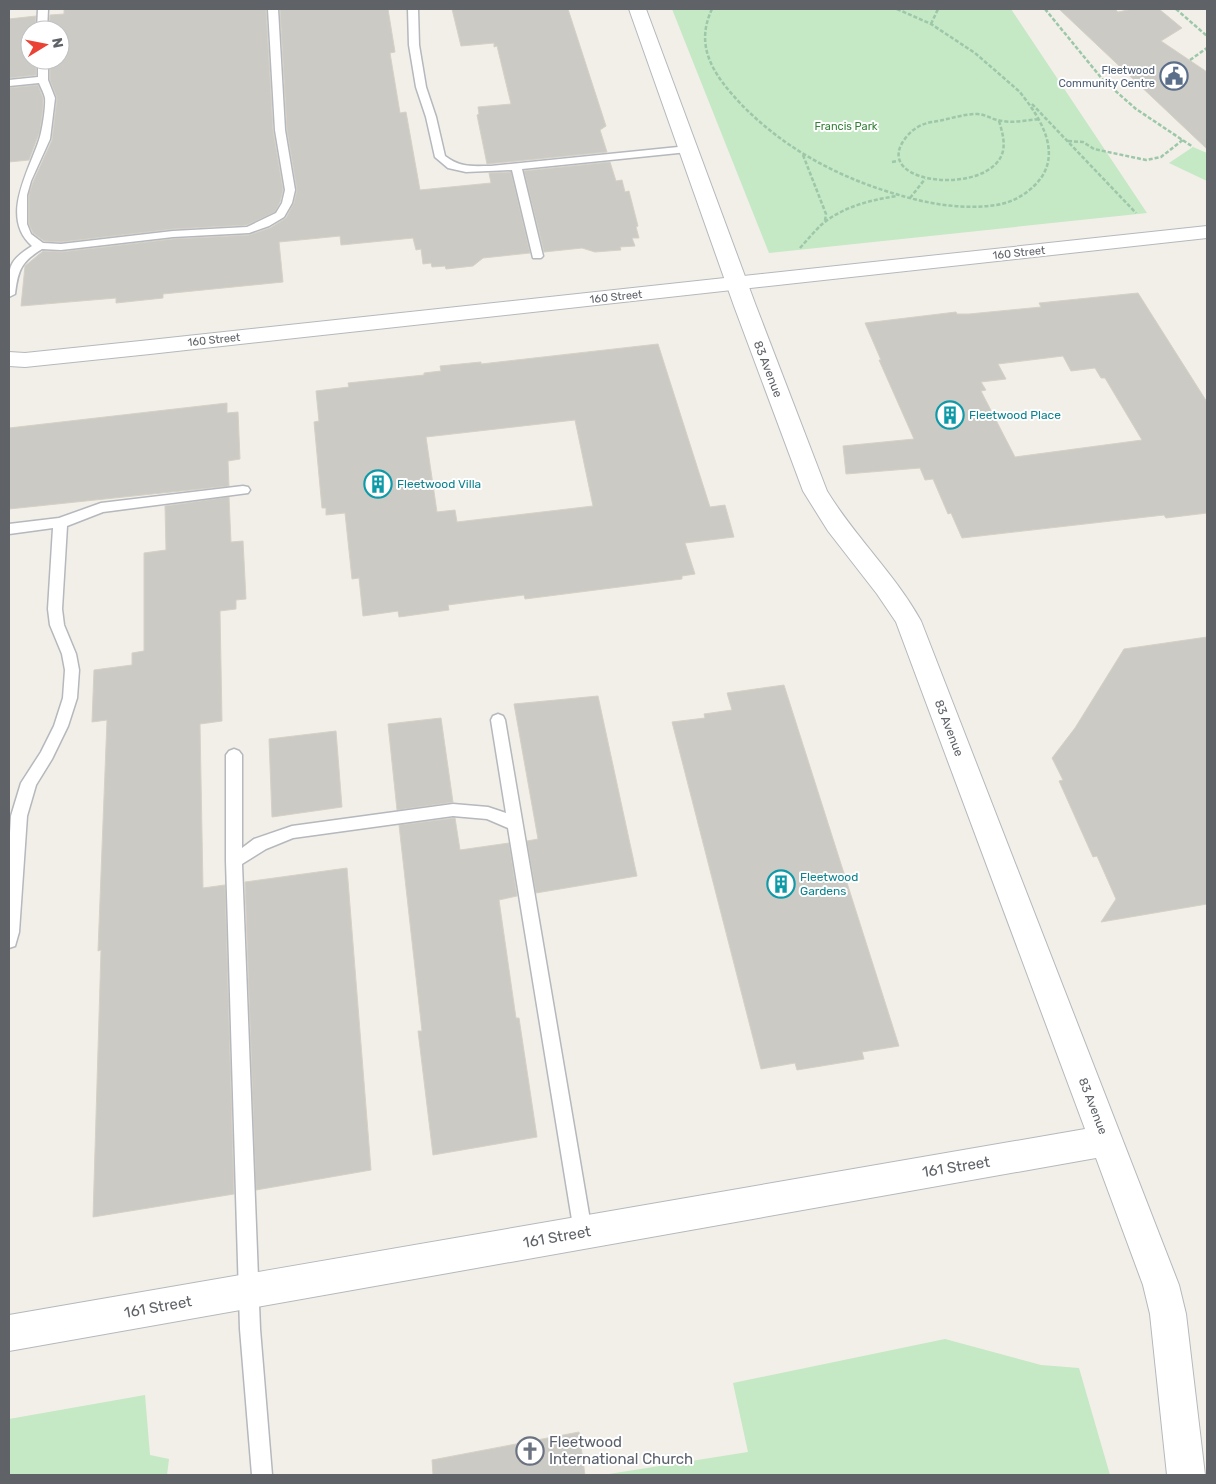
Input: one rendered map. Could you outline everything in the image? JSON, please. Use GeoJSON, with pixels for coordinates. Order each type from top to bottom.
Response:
{"type":"FeatureCollection","features":[{"type":"Feature","properties":{"kind":"street","name":"83 Avenue"},"geometry":{"type":"LineString","coordinates":[[637,9],[815,491],[824,508],[890,591],[908,621],[1161,1285],[1168,1314],[1186,1475]]}},
{"type":"Feature","properties":{"kind":"street","name":"160 Street"},"geometry":{"type":"LineString","coordinates":[[14,361],[1207,232]]}},
{"type":"Feature","properties":{"kind":"street","name":"161 Street"},"geometry":{"type":"LineString","coordinates":[[9,1333],[1106,1141]]}},
{"type":"Feature","properties":{"kind":"lane"},"geometry":{"type":"LineString","coordinates":[[43,70],[43,80],[50,98],[45,139],[26,181],[20,210],[21,224],[26,236],[40,246],[61,247],[173,234],[240,231],[258,228],[280,215],[287,203],[290,190],[280,120],[273,9]]}},
{"type":"Feature","properties":{"kind":"lane"},"geometry":{"type":"LineString","coordinates":[[412,9],[414,45],[421,87],[431,117],[440,157],[452,166],[466,169],[516,166],[688,149]]}},
{"type":"Feature","properties":{"kind":"lane"},"geometry":{"type":"LineString","coordinates":[[9,83],[43,80]]}},
{"type":"Feature","properties":{"kind":"lane"},"geometry":{"type":"LineString","coordinates":[[516,166],[538,256]]}},
{"type":"Feature","properties":{"kind":"lane"},"geometry":{"type":"LineString","coordinates":[[9,294],[12,271],[22,257],[40,246]]}},
{"type":"Feature","properties":{"kind":"lane"},"geometry":{"type":"LineString","coordinates":[[9,529],[60,524],[101,508],[243,490]]}},
{"type":"Feature","properties":{"kind":"lane"},"geometry":{"type":"LineString","coordinates":[[9,941],[19,816],[29,783],[54,740],[70,698],[72,670],[69,654],[57,626],[55,609],[60,524]]}},
{"type":"Feature","properties":{"kind":"lane"},"geometry":{"type":"LineString","coordinates":[[498,720],[583,1232]]}},
{"type":"Feature","properties":{"kind":"lane"},"geometry":{"type":"LineString","coordinates":[[234,755],[234,861],[250,1329],[262,1475]]}},
{"type":"Feature","properties":{"kind":"lane"},"geometry":{"type":"LineString","coordinates":[[234,861],[260,844],[292,832],[453,810],[488,814],[515,824]]}},
{"type":"Feature","properties":{"kind":"path"},"geometry":{"type":"LineString","coordinates":[[712,9],[705,22],[704,42],[725,87],[746,110],[802,154],[855,179],[898,195],[954,205],[989,206],[1008,202],[1026,193],[1044,176],[1049,161],[1049,147],[1040,118],[1019,91]]}},
{"type":"Feature","properties":{"kind":"path"},"geometry":{"type":"LineString","coordinates":[[897,9],[930,24],[975,52],[1019,91],[1141,218]]}},
{"type":"Feature","properties":{"kind":"path"},"geometry":{"type":"LineString","coordinates":[[930,24],[938,9]]}},
{"type":"Feature","properties":{"kind":"path"},"geometry":{"type":"LineString","coordinates":[[1045,9],[1074,47],[1102,79],[1140,112],[1184,139],[1193,147]]}},
{"type":"Feature","properties":{"kind":"path"},"geometry":{"type":"LineString","coordinates":[[1176,9],[1207,36]]}},
{"type":"Feature","properties":{"kind":"path"},"geometry":{"type":"LineString","coordinates":[[1190,60],[1207,48]]}},
{"type":"Feature","properties":{"kind":"path"},"geometry":{"type":"LineString","coordinates":[[999,121],[1003,134],[1000,156],[990,171],[976,176],[960,180],[925,179],[906,169],[896,156],[900,145],[908,135],[922,124],[976,114],[988,116],[999,121],[1040,118]]}},
{"type":"Feature","properties":{"kind":"path"},"geometry":{"type":"LineString","coordinates":[[1067,140],[1083,142],[1094,149],[1146,160],[1161,157],[1184,139]]}},
{"type":"Feature","properties":{"kind":"path"},"geometry":{"type":"LineString","coordinates":[[802,154],[826,214],[824,223]]}},
{"type":"Feature","properties":{"kind":"path"},"geometry":{"type":"LineString","coordinates":[[892,162],[898,161]]}},
{"type":"Feature","properties":{"kind":"path"},"geometry":{"type":"LineString","coordinates":[[910,198],[925,179]]}},
{"type":"Feature","properties":{"kind":"path"},"geometry":{"type":"LineString","coordinates":[[800,249],[824,223],[846,210],[882,198],[898,195]]}},
{"type":"Feature","properties":{"kind":"green space","name":"Francis Park"},"geometry":{"type":"Polygon","coordinates":[[[672,9],[1011,9],[1147,213],[769,253],[672,9]]]}},
{"type":"Feature","properties":{"kind":"green space"},"geometry":{"type":"Polygon","coordinates":[[[1193,147],[1207,153],[1207,181],[1169,163],[1193,147]]]}},
{"type":"Feature","properties":{"kind":"green space"},"geometry":{"type":"Polygon","coordinates":[[[945,1339],[1041,1365],[1079,1368],[1110,1475],[609,1475],[748,1452],[733,1383],[945,1339]]]}},
{"type":"Feature","properties":{"kind":"green space"},"geometry":{"type":"Polygon","coordinates":[[[145,1395],[150,1455],[169,1459],[167,1475],[9,1475],[9,1419],[145,1395]]]}},
{"type":"Feature","properties":{"kind":"building"},"geometry":{"type":"Polygon","coordinates":[[[64,9],[266,9],[273,130],[283,190],[275,212],[247,225],[173,229],[61,242],[44,241],[33,233],[29,224],[29,194],[52,140],[57,98],[50,80],[50,70],[70,70],[70,20],[50,20],[50,15],[64,14],[64,9]]]}},
{"type":"Feature","properties":{"kind":"building"},"geometry":{"type":"Polygon","coordinates":[[[280,9],[388,9],[395,52],[390,53],[400,113],[406,112],[420,190],[491,183],[489,173],[511,172],[530,253],[483,258],[473,266],[446,269],[445,266],[432,267],[431,263],[423,264],[421,249],[416,250],[413,238],[341,245],[340,236],[279,242],[283,282],[163,294],[163,298],[116,303],[116,298],[21,306],[25,266],[43,251],[61,252],[173,239],[249,235],[270,228],[286,218],[294,203],[297,190],[287,130],[280,9]]]}},
{"type":"Feature","properties":{"kind":"building"},"geometry":{"type":"Polygon","coordinates":[[[452,9],[568,9],[606,126],[600,130],[607,152],[487,164],[477,115],[479,114],[478,107],[511,104],[497,46],[494,47],[494,43],[461,46],[452,9]]]}},
{"type":"Feature","properties":{"kind":"building","name":"Fleetwood Community Centre"},"geometry":{"type":"Polygon","coordinates":[[[1059,9],[1115,9],[1118,12],[1133,9],[1159,9],[1182,28],[1161,41],[1207,72],[1207,149],[1059,9]]]}},
{"type":"Feature","properties":{"kind":"building"},"geometry":{"type":"Polygon","coordinates":[[[36,16],[36,20],[20,20],[20,70],[36,70],[36,75],[9,78],[9,19],[36,16]]]}},
{"type":"Feature","properties":{"kind":"building"},"geometry":{"type":"Polygon","coordinates":[[[38,85],[43,98],[40,131],[29,160],[9,162],[9,88],[38,85]]]}},
{"type":"Feature","properties":{"kind":"building"},"geometry":{"type":"Polygon","coordinates":[[[610,162],[616,181],[622,180],[625,192],[629,191],[638,226],[636,227],[639,238],[632,238],[635,246],[620,247],[621,250],[595,252],[582,248],[544,252],[524,171],[610,162]]]}},
{"type":"Feature","properties":{"kind":"building","name":"Fleetwood Place"},"geometry":{"type":"Polygon","coordinates":[[[1138,293],[1207,402],[1207,513],[1166,518],[1164,515],[962,538],[951,513],[948,514],[933,479],[925,480],[920,468],[846,474],[843,446],[914,439],[879,360],[881,360],[865,323],[956,312],[957,314],[969,314],[1041,307],[1039,303],[1138,293]],[[1063,356],[998,364],[1006,379],[981,382],[986,390],[981,391],[1015,457],[1142,440],[1105,378],[1101,378],[1095,368],[1071,371],[1063,356]]]}},
{"type":"Feature","properties":{"kind":"building","name":"Fleetwood Villa"},"geometry":{"type":"Polygon","coordinates":[[[658,344],[710,507],[725,505],[734,537],[685,543],[695,574],[682,576],[682,579],[525,599],[524,595],[448,605],[449,610],[399,617],[398,611],[363,616],[359,578],[352,579],[345,513],[326,515],[326,508],[322,508],[314,422],[319,421],[316,391],[349,387],[348,383],[424,375],[424,373],[441,371],[440,366],[481,362],[481,364],[658,344]],[[575,420],[426,437],[437,512],[455,510],[457,522],[593,506],[575,420]]]}},
{"type":"Feature","properties":{"kind":"building"},"geometry":{"type":"Polygon","coordinates":[[[227,403],[227,413],[238,412],[240,459],[228,461],[229,486],[9,509],[9,428],[227,403]]]}},
{"type":"Feature","properties":{"kind":"building"},"geometry":{"type":"Polygon","coordinates":[[[229,497],[231,542],[243,541],[246,599],[236,600],[236,609],[220,611],[222,721],[200,724],[203,888],[225,885],[234,1194],[93,1217],[101,950],[98,951],[107,720],[92,722],[94,670],[132,665],[132,653],[144,651],[144,553],[166,550],[165,506],[229,497]]]}},
{"type":"Feature","properties":{"kind":"building"},"geometry":{"type":"Polygon","coordinates":[[[1207,637],[1207,904],[1101,922],[1116,899],[1097,856],[1093,857],[1059,781],[1063,780],[1052,758],[1075,728],[1124,649],[1207,637]]]}},
{"type":"Feature","properties":{"kind":"building","name":"Fleetwood Gardens"},"geometry":{"type":"Polygon","coordinates":[[[784,685],[899,1046],[862,1052],[864,1059],[797,1070],[795,1063],[761,1069],[672,722],[705,718],[704,714],[732,710],[727,693],[784,685]]]}},
{"type":"Feature","properties":{"kind":"building"},"geometry":{"type":"Polygon","coordinates":[[[598,696],[637,876],[536,893],[527,841],[538,839],[514,704],[598,696]]]}},
{"type":"Feature","properties":{"kind":"building"},"geometry":{"type":"Polygon","coordinates":[[[441,718],[453,802],[397,810],[388,724],[441,718]]]}},
{"type":"Feature","properties":{"kind":"building"},"geometry":{"type":"Polygon","coordinates":[[[336,731],[342,807],[272,817],[269,739],[336,731]]]}},
{"type":"Feature","properties":{"kind":"building"},"geometry":{"type":"Polygon","coordinates":[[[455,818],[460,850],[509,843],[517,896],[499,900],[516,1018],[519,1018],[537,1137],[433,1155],[418,1031],[422,1031],[399,825],[455,818]]]}},
{"type":"Feature","properties":{"kind":"building"},"geometry":{"type":"Polygon","coordinates":[[[347,868],[371,1170],[256,1190],[245,882],[347,868]]]}},
{"type":"Feature","properties":{"kind":"building","name":"Fleetwood International Church"},"geometry":{"type":"Polygon","coordinates":[[[579,1432],[585,1475],[433,1475],[432,1460],[579,1432]]]}},
{"type":"Feature","properties":{"kind":"place","name":"Fleetwood Community Centre"},"geometry":{"type":"Point","coordinates":[1174,76]}},
{"type":"Feature","properties":{"kind":"place","name":"Fleetwood Place"},"geometry":{"type":"Point","coordinates":[950,415]}},
{"type":"Feature","properties":{"kind":"place","name":"Fleetwood Villa"},"geometry":{"type":"Point","coordinates":[378,484]}},
{"type":"Feature","properties":{"kind":"place","name":"Fleetwood Gardens"},"geometry":{"type":"Point","coordinates":[781,884]}},
{"type":"Feature","properties":{"kind":"place","name":"Fleetwood International Church"},"geometry":{"type":"Point","coordinates":[530,1451]}}]}
